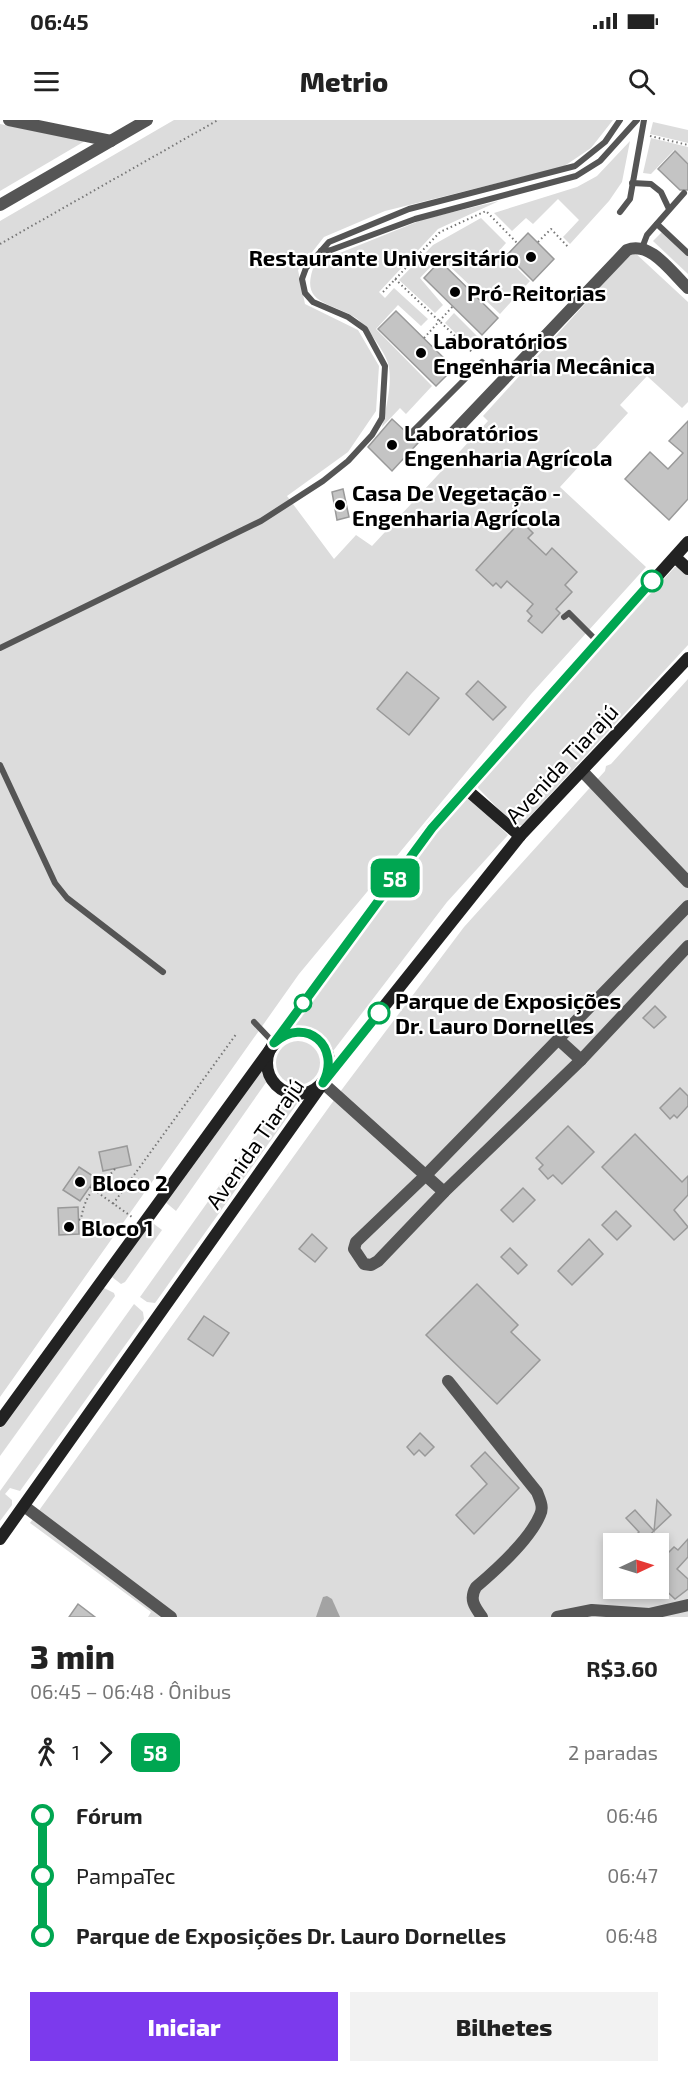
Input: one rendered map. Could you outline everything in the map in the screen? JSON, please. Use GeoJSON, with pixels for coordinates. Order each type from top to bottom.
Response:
{"type":"FeatureCollection","features":[{"type":"Feature","properties":{"kind":"main road","name":"Avenida Tiarajú"},"geometry":{"type":"LineString","coordinates":[[0,1421],[432,828],[688,542]]}},
{"type":"Feature","properties":{"kind":"main road"},"geometry":{"type":"LineString","coordinates":[[675,557],[688,569]]}},
{"type":"Feature","properties":{"kind":"main road","name":"Avenida Tiarajú"},"geometry":{"type":"LineString","coordinates":[[0,1539],[323,1083],[520,836],[583,772],[688,658]]}},
{"type":"Feature","properties":{"kind":"main road"},"geometry":{"type":"LineString","coordinates":[[466,789],[520,836]]}},
{"type":"Feature","properties":{"kind":"main road"},"geometry":{"type":"LineString","coordinates":[[300,1032],[318,1039],[324,1046],[330,1065],[323,1083],[306,1094],[286,1092],[277,1087],[270,1077],[267,1066],[268,1054],[274,1043],[281,1037],[300,1032]]}},
{"type":"Feature","properties":{"kind":"street"},"geometry":{"type":"LineString","coordinates":[[9,120],[111,141]]}},
{"type":"Feature","properties":{"kind":"street"},"geometry":{"type":"LineString","coordinates":[[0,205],[147,120]]}},
{"type":"Feature","properties":{"kind":"street"},"geometry":{"type":"LineString","coordinates":[[452,434],[627,250],[637,246],[646,249],[688,288]]}},
{"type":"Feature","properties":{"kind":"street"},"geometry":{"type":"LineString","coordinates":[[583,772],[688,882]]}},
{"type":"Feature","properties":{"kind":"street"},"geometry":{"type":"LineString","coordinates":[[688,906],[426,1175],[356,1242],[354,1250],[364,1264],[371,1265],[378,1261],[444,1192],[581,1060],[688,946]]}},
{"type":"Feature","properties":{"kind":"street"},"geometry":{"type":"LineString","coordinates":[[558,1040],[581,1060]]}},
{"type":"Feature","properties":{"kind":"street"},"geometry":{"type":"LineString","coordinates":[[323,1083],[444,1192]]}},
{"type":"Feature","properties":{"kind":"street"},"geometry":{"type":"LineString","coordinates":[[448,1380],[537,1492],[542,1503],[541,1514],[526,1536],[476,1587],[472,1594],[474,1605],[482,1617]]}},
{"type":"Feature","properties":{"kind":"street"},"geometry":{"type":"LineString","coordinates":[[24,1506],[171,1617]]}},
{"type":"Feature","properties":{"kind":"street"},"geometry":{"type":"LineString","coordinates":[[557,1617],[592,1610],[650,1614],[688,1605]]}},
{"type":"Feature","properties":{"kind":"lane"},"geometry":{"type":"LineString","coordinates":[[0,648],[261,521],[323,481],[348,461],[372,435],[382,418],[385,366],[365,328],[348,317],[313,302],[305,293],[302,279],[306,268],[329,242],[409,209],[575,166],[605,142],[620,120]]}},
{"type":"Feature","properties":{"kind":"lane"},"geometry":{"type":"LineString","coordinates":[[321,251],[331,250],[415,219],[576,176],[600,161],[637,120]]}},
{"type":"Feature","properties":{"kind":"lane"},"geometry":{"type":"LineString","coordinates":[[620,212],[630,199],[644,120]]}},
{"type":"Feature","properties":{"kind":"lane"},"geometry":{"type":"LineString","coordinates":[[632,183],[651,184],[661,192],[669,209]]}},
{"type":"Feature","properties":{"kind":"lane"},"geometry":{"type":"LineString","coordinates":[[642,248],[647,235],[684,193]]}},
{"type":"Feature","properties":{"kind":"lane"},"geometry":{"type":"LineString","coordinates":[[657,224],[688,253]]}},
{"type":"Feature","properties":{"kind":"lane"},"geometry":{"type":"LineString","coordinates":[[409,435],[482,362]]}},
{"type":"Feature","properties":{"kind":"lane"},"geometry":{"type":"LineString","coordinates":[[564,618],[569,613],[598,642]]}},
{"type":"Feature","properties":{"kind":"lane"},"geometry":{"type":"LineString","coordinates":[[0,765],[55,883],[67,898],[163,972]]}},
{"type":"Feature","properties":{"kind":"lane"},"geometry":{"type":"LineString","coordinates":[[254,1022],[274,1043]]}},
{"type":"Feature","properties":{"kind":"path"},"geometry":{"type":"LineString","coordinates":[[0,244],[218,120]]}},
{"type":"Feature","properties":{"kind":"path"},"geometry":{"type":"LineString","coordinates":[[642,134],[688,145]]}},
{"type":"Feature","properties":{"kind":"path"},"geometry":{"type":"LineString","coordinates":[[383,292],[440,232],[486,211],[518,244]]}},
{"type":"Feature","properties":{"kind":"path"},"geometry":{"type":"LineString","coordinates":[[538,242],[551,229],[569,248]]}},
{"type":"Feature","properties":{"kind":"path"},"geometry":{"type":"LineString","coordinates":[[395,279],[472,352]]}},
{"type":"Feature","properties":{"kind":"path"},"geometry":{"type":"LineString","coordinates":[[424,338],[453,306]]}},
{"type":"Feature","properties":{"kind":"path"},"geometry":{"type":"LineString","coordinates":[[113,1204],[237,1033]]}},
{"type":"Feature","properties":{"kind":"path"},"geometry":{"type":"LineString","coordinates":[[79,1220],[81,1220],[83,1206],[93,1189],[116,1169]]}},
{"type":"Feature","properties":{"kind":"path"},"geometry":{"type":"LineString","coordinates":[[90,1187],[132,1217]]}},
{"type":"Feature","properties":{"kind":"shaded area"},"geometry":{"type":"Polygon","coordinates":[[[174,120],[613,120],[591,148],[563,167],[385,211],[324,237],[298,270],[305,304],[358,330],[379,366],[376,411],[348,452],[287,496],[334,559],[356,535],[372,546],[488,421],[483,416],[633,251],[688,302],[688,402],[682,408],[647,376],[620,405],[628,413],[560,487],[646,567],[531,694],[299,974],[0,1397],[0,221],[174,120]]]}},
{"type":"Feature","properties":{"kind":"shaded area"},"geometry":{"type":"Polygon","coordinates":[[[653,122],[688,130],[688,143],[650,134],[653,122]]]}},
{"type":"Feature","properties":{"kind":"shaded area"},"geometry":{"type":"Polygon","coordinates":[[[0,124],[85,141],[0,191],[0,124]]]}},
{"type":"Feature","properties":{"kind":"shaded area"},"geometry":{"type":"Polygon","coordinates":[[[651,138],[688,147],[688,163],[674,150],[651,174],[643,173],[651,138]]]}},
{"type":"Feature","properties":{"kind":"shaded area"},"geometry":{"type":"Polygon","coordinates":[[[630,141],[622,182],[609,201],[570,244],[563,237],[579,220],[558,199],[533,224],[526,218],[512,231],[494,213],[577,187],[597,176],[630,141]]]}},
{"type":"Feature","properties":{"kind":"shaded area"},"geometry":{"type":"Polygon","coordinates":[[[499,201],[438,229],[379,292],[385,298],[394,288],[428,319],[421,326],[398,305],[376,329],[432,386],[406,414],[400,408],[382,427],[389,387],[386,358],[360,321],[319,300],[313,294],[310,287],[315,263],[424,219],[499,201]]]}},
{"type":"Feature","properties":{"kind":"shaded area"},"geometry":{"type":"Polygon","coordinates":[[[481,218],[506,243],[499,251],[530,281],[500,314],[440,257],[420,278],[443,305],[435,313],[399,280],[433,245],[481,218]]]}},
{"type":"Feature","properties":{"kind":"shaded area"},"geometry":{"type":"Polygon","coordinates":[[[662,232],[688,257],[688,274],[653,241],[662,232]]]}},
{"type":"Feature","properties":{"kind":"shaded area"},"geometry":{"type":"Polygon","coordinates":[[[454,313],[478,337],[470,347],[445,323],[454,313]]]}},
{"type":"Feature","properties":{"kind":"shaded area"},"geometry":{"type":"Polygon","coordinates":[[[675,567],[680,567],[688,574],[688,645],[522,825],[515,826],[478,788],[478,781],[675,567]]]}},
{"type":"Feature","properties":{"kind":"shaded area"},"geometry":{"type":"Polygon","coordinates":[[[688,679],[688,1617],[148,1617],[151,1612],[30,1523],[337,1096],[464,927],[605,771],[606,766],[611,764],[688,679]]]}},
{"type":"Feature","properties":{"kind":"shaded area"},"geometry":{"type":"Polygon","coordinates":[[[465,798],[472,799],[508,835],[447,902],[330,1055],[324,1042],[316,1034],[298,1027],[290,1027],[428,841],[465,798]]]}},
{"type":"Feature","properties":{"kind":"shaded area"},"geometry":{"type":"Polygon","coordinates":[[[298,1041],[314,1047],[320,1063],[314,1079],[298,1085],[282,1079],[276,1063],[282,1047],[298,1041]]]}},
{"type":"Feature","properties":{"kind":"shaded area"},"geometry":{"type":"Polygon","coordinates":[[[263,1065],[267,1081],[176,1211],[164,1201],[263,1065]]]}},
{"type":"Feature","properties":{"kind":"shaded area"},"geometry":{"type":"Polygon","coordinates":[[[284,1095],[301,1098],[155,1303],[147,1302],[140,1297],[284,1095]]]}},
{"type":"Feature","properties":{"kind":"shaded area"},"geometry":{"type":"Polygon","coordinates":[[[150,1221],[162,1230],[125,1282],[121,1284],[112,1277],[150,1221]]]}},
{"type":"Feature","properties":{"kind":"shaded area"},"geometry":{"type":"Polygon","coordinates":[[[102,1287],[114,1293],[115,1296],[0,1456],[0,1428],[102,1287]]]}},
{"type":"Feature","properties":{"kind":"shaded area"},"geometry":{"type":"Polygon","coordinates":[[[134,1304],[143,1312],[144,1319],[20,1491],[10,1488],[5,1494],[12,1500],[12,1505],[0,1521],[0,1491],[134,1304]]]}},
{"type":"Feature","properties":{"kind":"shaded area"},"geometry":{"type":"Polygon","coordinates":[[[327,1596],[332,1599],[340,1617],[316,1617],[323,1597],[327,1596]]]}},
{"type":"Feature","properties":{"kind":"building"},"geometry":{"type":"Polygon","coordinates":[[[675,151],[688,164],[688,190],[680,190],[658,169],[675,151]]]}},
{"type":"Feature","properties":{"kind":"building","name":"Restaurante Universitário"},"geometry":{"type":"Polygon","coordinates":[[[528,233],[554,259],[533,281],[507,255],[528,233]]]}},
{"type":"Feature","properties":{"kind":"building","name":"Pró-Reitorias"},"geometry":{"type":"Polygon","coordinates":[[[440,261],[498,318],[482,335],[424,278],[440,261]]]}},
{"type":"Feature","properties":{"kind":"building","name":"Laboratórios Engenharia Mecânica"},"geometry":{"type":"Polygon","coordinates":[[[396,311],[454,368],[436,386],[378,329],[396,311]]]}},
{"type":"Feature","properties":{"kind":"building","name":"Laboratórios Engenharia Agrícola"},"geometry":{"type":"Polygon","coordinates":[[[392,419],[405,431],[406,439],[413,439],[418,443],[392,471],[368,447],[392,419]]]}},
{"type":"Feature","properties":{"kind":"building"},"geometry":{"type":"Polygon","coordinates":[[[688,421],[688,499],[669,520],[625,479],[650,452],[668,469],[683,453],[669,441],[688,421]]]}},
{"type":"Feature","properties":{"kind":"building","name":"Casa De Vegetação - Engenharia Agrícola"},"geometry":{"type":"Polygon","coordinates":[[[343,489],[349,517],[337,520],[332,492],[343,489]]]}},
{"type":"Feature","properties":{"kind":"building"},"geometry":{"type":"Polygon","coordinates":[[[521,521],[533,533],[528,538],[546,555],[552,548],[577,572],[565,585],[572,592],[556,609],[560,613],[542,633],[528,621],[532,616],[527,611],[533,604],[507,581],[501,588],[496,583],[493,586],[476,570],[521,521]]]}},
{"type":"Feature","properties":{"kind":"building"},"geometry":{"type":"Polygon","coordinates":[[[407,672],[439,698],[409,735],[377,709],[407,672]]]}},
{"type":"Feature","properties":{"kind":"building"},"geometry":{"type":"Polygon","coordinates":[[[478,681],[506,707],[493,720],[466,694],[478,681]]]}},
{"type":"Feature","properties":{"kind":"building"},"geometry":{"type":"Polygon","coordinates":[[[655,1006],[666,1017],[654,1028],[643,1018],[655,1006]]]}},
{"type":"Feature","properties":{"kind":"building"},"geometry":{"type":"Polygon","coordinates":[[[680,1088],[688,1096],[688,1106],[677,1118],[674,1115],[670,1119],[660,1108],[680,1088]]]}},
{"type":"Feature","properties":{"kind":"building"},"geometry":{"type":"Polygon","coordinates":[[[568,1126],[594,1152],[562,1184],[553,1175],[548,1179],[539,1169],[543,1165],[536,1158],[568,1126]]]}},
{"type":"Feature","properties":{"kind":"building"},"geometry":{"type":"Polygon","coordinates":[[[635,1134],[682,1182],[688,1176],[688,1195],[674,1210],[688,1227],[674,1240],[602,1167],[635,1134]]]}},
{"type":"Feature","properties":{"kind":"building"},"geometry":{"type":"Polygon","coordinates":[[[127,1146],[131,1165],[103,1171],[99,1152],[127,1146]]]}},
{"type":"Feature","properties":{"kind":"building","name":"Bloco 2"},"geometry":{"type":"Polygon","coordinates":[[[79,1167],[96,1178],[80,1201],[63,1190],[79,1167]]]}},
{"type":"Feature","properties":{"kind":"building"},"geometry":{"type":"Polygon","coordinates":[[[523,1188],[535,1200],[513,1222],[501,1210],[523,1188]]]}},
{"type":"Feature","properties":{"kind":"building","name":"Bloco 1"},"geometry":{"type":"Polygon","coordinates":[[[78,1207],[79,1234],[59,1235],[58,1208],[78,1207]]]}},
{"type":"Feature","properties":{"kind":"building"},"geometry":{"type":"Polygon","coordinates":[[[616,1211],[631,1226],[617,1240],[602,1225],[616,1211]]]}},
{"type":"Feature","properties":{"kind":"building"},"geometry":{"type":"Polygon","coordinates":[[[312,1234],[327,1248],[315,1262],[299,1249],[312,1234]]]}},
{"type":"Feature","properties":{"kind":"building"},"geometry":{"type":"Polygon","coordinates":[[[589,1239],[603,1254],[572,1285],[558,1271],[589,1239]]]}},
{"type":"Feature","properties":{"kind":"building"},"geometry":{"type":"Polygon","coordinates":[[[510,1248],[527,1265],[518,1274],[501,1257],[510,1248]]]}},
{"type":"Feature","properties":{"kind":"building"},"geometry":{"type":"Polygon","coordinates":[[[477,1284],[518,1325],[511,1332],[540,1360],[497,1404],[426,1335],[477,1284]]]}},
{"type":"Feature","properties":{"kind":"building"},"geometry":{"type":"Polygon","coordinates":[[[204,1316],[229,1333],[213,1356],[188,1339],[204,1316]]]}},
{"type":"Feature","properties":{"kind":"building"},"geometry":{"type":"Polygon","coordinates":[[[420,1433],[434,1447],[425,1456],[419,1450],[414,1455],[407,1447],[420,1433]]]}},
{"type":"Feature","properties":{"kind":"building"},"geometry":{"type":"Polygon","coordinates":[[[485,1452],[519,1488],[474,1534],[456,1515],[487,1484],[471,1466],[485,1452]]]}},
{"type":"Feature","properties":{"kind":"building"},"geometry":{"type":"Polygon","coordinates":[[[657,1500],[671,1515],[654,1531],[657,1500]]]}},
{"type":"Feature","properties":{"kind":"building"},"geometry":{"type":"Polygon","coordinates":[[[635,1510],[654,1531],[652,1533],[638,1533],[626,1518],[635,1510]]]}},
{"type":"Feature","properties":{"kind":"building"},"geometry":{"type":"Polygon","coordinates":[[[688,1539],[688,1557],[677,1569],[688,1579],[688,1589],[675,1599],[669,1593],[669,1552],[674,1547],[678,1550],[688,1539]]]}},
{"type":"Feature","properties":{"kind":"building"},"geometry":{"type":"Polygon","coordinates":[[[78,1604],[95,1617],[69,1617],[78,1604]]]}},
{"type":"Feature","properties":{"kind":"bus line","name":"58"},"geometry":{"type":"LineString","coordinates":[[379,1013],[323,1083],[330,1065],[324,1046],[318,1039],[300,1032],[290,1033],[274,1043],[432,828],[652,581]]}},
{"type":"Feature","properties":{"kind":"place","name":"Restaurante Universitário"},"geometry":{"type":"Point","coordinates":[531,257]}},
{"type":"Feature","properties":{"kind":"place","name":"Pró-Reitorias"},"geometry":{"type":"Point","coordinates":[455,292]}},
{"type":"Feature","properties":{"kind":"place","name":"Laboratórios Engenharia Mecânica"},"geometry":{"type":"Point","coordinates":[421,353]}},
{"type":"Feature","properties":{"kind":"place","name":"Laboratórios Engenharia Agrícola"},"geometry":{"type":"Point","coordinates":[392,445]}},
{"type":"Feature","properties":{"kind":"place","name":"Casa De Vegetação - Engenharia Agrícola"},"geometry":{"type":"Point","coordinates":[340,505]}},
{"type":"Feature","properties":{"kind":"place","name":"Parque de Exposições Dr. Lauro Dornelles"},"geometry":{"type":"Point","coordinates":[379,1013]}},
{"type":"Feature","properties":{"kind":"place","name":"Bloco 2"},"geometry":{"type":"Point","coordinates":[80,1182]}},
{"type":"Feature","properties":{"kind":"place","name":"Bloco 1"},"geometry":{"type":"Point","coordinates":[69,1227]}}]}
